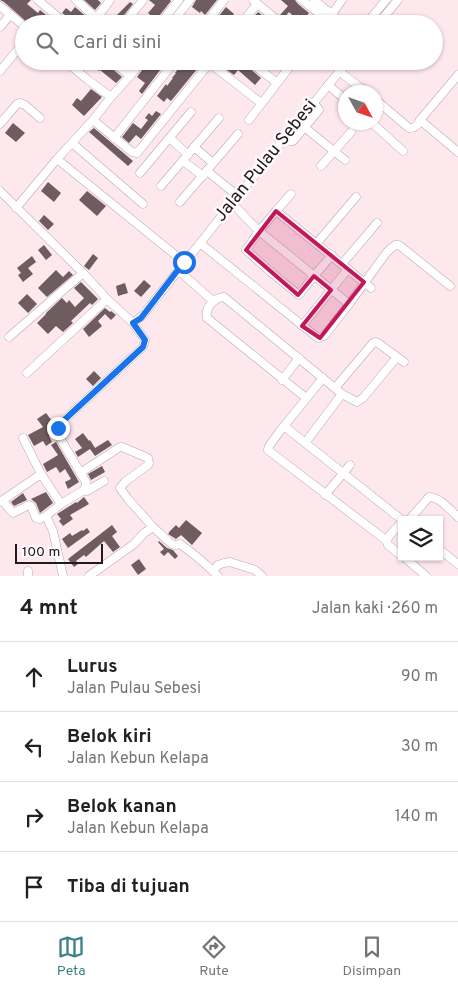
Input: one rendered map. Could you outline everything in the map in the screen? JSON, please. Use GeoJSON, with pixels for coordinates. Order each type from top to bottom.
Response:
{"type":"FeatureCollection","features":[{"type":"Feature","properties":{"kind":"street"},"geometry":{"type":"LineString","coordinates":[[38,0],[56,15]]}},
{"type":"Feature","properties":{"kind":"street"},"geometry":{"type":"LineString","coordinates":[[76,0],[89,15]]}},
{"type":"Feature","properties":{"kind":"street"},"geometry":{"type":"LineString","coordinates":[[99,15],[110,0]]}},
{"type":"Feature","properties":{"kind":"street"},"geometry":{"type":"LineString","coordinates":[[131,15],[143,0]]}},
{"type":"Feature","properties":{"kind":"street"},"geometry":{"type":"LineString","coordinates":[[167,15],[179,0]]}},
{"type":"Feature","properties":{"kind":"street"},"geometry":{"type":"LineString","coordinates":[[178,15],[190,0]]}},
{"type":"Feature","properties":{"kind":"street"},"geometry":{"type":"LineString","coordinates":[[212,15],[224,0]]}},
{"type":"Feature","properties":{"kind":"street"},"geometry":{"type":"LineString","coordinates":[[302,0],[322,15]]}},
{"type":"Feature","properties":{"kind":"street"},"geometry":{"type":"LineString","coordinates":[[314,0],[325,15]]}},
{"type":"Feature","properties":{"kind":"street"},"geometry":{"type":"LineString","coordinates":[[332,15],[342,0]]}},
{"type":"Feature","properties":{"kind":"street"},"geometry":{"type":"LineString","coordinates":[[375,15],[390,1]]}},
{"type":"Feature","properties":{"kind":"street"},"geometry":{"type":"LineString","coordinates":[[383,15],[390,1]]}},
{"type":"Feature","properties":{"kind":"street"},"geometry":{"type":"LineString","coordinates":[[247,15],[255,2],[271,15]]}},
{"type":"Feature","properties":{"kind":"street"},"geometry":{"type":"LineString","coordinates":[[0,6],[15,19]]}},
{"type":"Feature","properties":{"kind":"street"},"geometry":{"type":"LineString","coordinates":[[0,27],[10,15]]}},
{"type":"Feature","properties":{"kind":"street"},"geometry":{"type":"LineString","coordinates":[[0,71],[15,53]]}},
{"type":"Feature","properties":{"kind":"street"},"geometry":{"type":"LineString","coordinates":[[76,70],[111,97]]}},
{"type":"Feature","properties":{"kind":"street"},"geometry":{"type":"LineString","coordinates":[[123,70],[127,73]]}},
{"type":"Feature","properties":{"kind":"street"},"geometry":{"type":"LineString","coordinates":[[16,208],[111,97],[128,70]]}},
{"type":"Feature","properties":{"kind":"street"},"geometry":{"type":"LineString","coordinates":[[127,73],[131,70]]}},
{"type":"Feature","properties":{"kind":"street"},"geometry":{"type":"LineString","coordinates":[[114,138],[165,70]]}},
{"type":"Feature","properties":{"kind":"street"},"geometry":{"type":"LineString","coordinates":[[92,120],[132,152],[138,152],[203,70]]}},
{"type":"Feature","properties":{"kind":"street"},"geometry":{"type":"LineString","coordinates":[[219,70],[262,103]]}},
{"type":"Feature","properties":{"kind":"street"},"geometry":{"type":"LineString","coordinates":[[260,70],[277,83]]}},
{"type":"Feature","properties":{"kind":"street"},"geometry":{"type":"LineString","coordinates":[[249,120],[287,70]]}},
{"type":"Feature","properties":{"kind":"street"},"geometry":{"type":"LineString","coordinates":[[340,72],[357,85]]}},
{"type":"Feature","properties":{"kind":"street","name":"Jalan Pulau Sebesi"},"geometry":{"type":"LineString","coordinates":[[133,323],[141,318],[285,138],[301,125],[313,103],[340,72]]}},
{"type":"Feature","properties":{"kind":"street"},"geometry":{"type":"LineString","coordinates":[[383,106],[410,128],[416,127],[458,75]]}},
{"type":"Feature","properties":{"kind":"street"},"geometry":{"type":"LineString","coordinates":[[328,85],[338,93]]}},
{"type":"Feature","properties":{"kind":"street"},"geometry":{"type":"LineString","coordinates":[[0,124],[20,103],[40,118]]}},
{"type":"Feature","properties":{"kind":"street"},"geometry":{"type":"LineString","coordinates":[[140,173],[191,112]]}},
{"type":"Feature","properties":{"kind":"street"},"geometry":{"type":"LineString","coordinates":[[161,186],[219,118]]}},
{"type":"Feature","properties":{"kind":"street"},"geometry":{"type":"LineString","coordinates":[[420,120],[458,152]]}},
{"type":"Feature","properties":{"kind":"street"},"geometry":{"type":"LineString","coordinates":[[301,125],[345,160]]}},
{"type":"Feature","properties":{"kind":"street"},"geometry":{"type":"LineString","coordinates":[[380,130],[404,151]]}},
{"type":"Feature","properties":{"kind":"street"},"geometry":{"type":"LineString","coordinates":[[321,166],[351,132]]}},
{"type":"Feature","properties":{"kind":"street"},"geometry":{"type":"LineString","coordinates":[[180,202],[238,134]]}},
{"type":"Feature","properties":{"kind":"street"},"geometry":{"type":"LineString","coordinates":[[170,138],[186,158],[238,196]]}},
{"type":"Feature","properties":{"kind":"street"},"geometry":{"type":"LineString","coordinates":[[72,143],[143,204]]}},
{"type":"Feature","properties":{"kind":"street"},"geometry":{"type":"LineString","coordinates":[[194,147],[213,163]]}},
{"type":"Feature","properties":{"kind":"street"},"geometry":{"type":"LineString","coordinates":[[57,159],[184,262]]}},
{"type":"Feature","properties":{"kind":"street"},"geometry":{"type":"LineString","coordinates":[[0,191],[133,323],[145,340],[143,347],[62,422],[57,431],[62,443],[86,482],[84,490]]}},
{"type":"Feature","properties":{"kind":"street"},"geometry":{"type":"LineString","coordinates":[[291,194],[259,231],[246,250],[300,295],[332,255]]}},
{"type":"Feature","properties":{"kind":"street"},"geometry":{"type":"LineString","coordinates":[[317,243],[356,197]]}},
{"type":"Feature","properties":{"kind":"street"},"geometry":{"type":"LineString","coordinates":[[232,203],[259,231],[349,304]]}},
{"type":"Feature","properties":{"kind":"street"},"geometry":{"type":"LineString","coordinates":[[276,211],[371,288]]}},
{"type":"Feature","properties":{"kind":"street"},"geometry":{"type":"LineString","coordinates":[[302,326],[331,290],[377,223]]}},
{"type":"Feature","properties":{"kind":"street"},"geometry":{"type":"LineString","coordinates":[[200,243],[318,338],[324,336],[387,252],[397,244],[450,286]]}},
{"type":"Feature","properties":{"kind":"street"},"geometry":{"type":"LineString","coordinates":[[178,270],[214,301]]}},
{"type":"Feature","properties":{"kind":"street"},"geometry":{"type":"LineString","coordinates":[[9,337],[83,273]]}},
{"type":"Feature","properties":{"kind":"street"},"geometry":{"type":"LineString","coordinates":[[306,398],[207,318],[207,309],[214,301],[224,296],[342,394],[355,402],[360,402],[400,360],[375,342],[335,388]]}},
{"type":"Feature","properties":{"kind":"street"},"geometry":{"type":"LineString","coordinates":[[27,373],[107,299]]}},
{"type":"Feature","properties":{"kind":"street"},"geometry":{"type":"LineString","coordinates":[[282,380],[299,358]]}},
{"type":"Feature","properties":{"kind":"street"},"geometry":{"type":"LineString","coordinates":[[323,378],[284,426],[269,446],[268,451],[387,541],[398,552]]}},
{"type":"Feature","properties":{"kind":"street"},"geometry":{"type":"LineString","coordinates":[[305,443],[342,394]]}},
{"type":"Feature","properties":{"kind":"street"},"geometry":{"type":"LineString","coordinates":[[284,426],[398,518]]}},
{"type":"Feature","properties":{"kind":"street"},"geometry":{"type":"LineString","coordinates":[[23,438],[41,474],[61,504]]}},
{"type":"Feature","properties":{"kind":"street"},"geometry":{"type":"LineString","coordinates":[[80,473],[120,447],[148,458],[150,463],[120,488],[153,527],[170,543],[181,545],[199,558],[215,574],[218,566],[224,562],[230,562],[255,570],[262,576]]}},
{"type":"Feature","properties":{"kind":"street"},"geometry":{"type":"LineString","coordinates":[[325,495],[350,465]]}},
{"type":"Feature","properties":{"kind":"street"},"geometry":{"type":"LineString","coordinates":[[41,474],[1,501],[13,513],[29,505],[36,518],[40,519],[84,490],[87,491],[104,481]]}},
{"type":"Feature","properties":{"kind":"street"},"geometry":{"type":"LineString","coordinates":[[412,516],[429,497],[432,497],[458,517]]}},
{"type":"Feature","properties":{"kind":"street"},"geometry":{"type":"LineString","coordinates":[[46,516],[53,531],[63,576]]}},
{"type":"Feature","properties":{"kind":"street"},"geometry":{"type":"LineString","coordinates":[[387,541],[398,526]]}},
{"type":"Feature","properties":{"kind":"street"},"geometry":{"type":"LineString","coordinates":[[90,576],[134,544],[144,533],[153,527]]}},
{"type":"Feature","properties":{"kind":"street"},"geometry":{"type":"LineString","coordinates":[[443,552],[458,564]]}},
{"type":"Feature","properties":{"kind":"street"},"geometry":{"type":"LineString","coordinates":[[409,561],[426,576]]}},
{"type":"Feature","properties":{"kind":"highlighted area"},"geometry":{"type":"Polygon","coordinates":[[[276,211],[364,282],[320,338],[302,326],[331,290],[314,276],[298,295],[246,250],[276,211]]]}},
{"type":"Feature","properties":{"kind":"building"},"geometry":{"type":"Polygon","coordinates":[[[0,0],[31,0],[27,4],[38,13],[40,10],[46,15],[19,15],[0,0]]]}},
{"type":"Feature","properties":{"kind":"building"},"geometry":{"type":"Polygon","coordinates":[[[84,0],[98,0],[101,3],[95,10],[84,0]]]}},
{"type":"Feature","properties":{"kind":"building"},"geometry":{"type":"Polygon","coordinates":[[[149,0],[171,1],[160,15],[150,15],[148,13],[155,5],[149,0]]]}},
{"type":"Feature","properties":{"kind":"building"},"geometry":{"type":"Polygon","coordinates":[[[196,0],[217,0],[205,15],[192,7],[196,0]]]}},
{"type":"Feature","properties":{"kind":"building"},"geometry":{"type":"Polygon","coordinates":[[[281,0],[295,0],[309,13],[307,15],[292,15],[289,12],[286,15],[280,15],[288,6],[281,0]]]}},
{"type":"Feature","properties":{"kind":"building"},"geometry":{"type":"Polygon","coordinates":[[[130,2],[133,4],[124,15],[117,15],[130,2]]]}},
{"type":"Feature","properties":{"kind":"building"},"geometry":{"type":"Polygon","coordinates":[[[75,7],[84,15],[65,15],[62,13],[66,8],[71,12],[75,7]]]}},
{"type":"Feature","properties":{"kind":"building"},"geometry":{"type":"Polygon","coordinates":[[[226,7],[234,14],[233,15],[220,15],[226,7]]]}},
{"type":"Feature","properties":{"kind":"building"},"geometry":{"type":"Polygon","coordinates":[[[100,70],[114,70],[122,77],[116,83],[100,70]]]}},
{"type":"Feature","properties":{"kind":"building"},"geometry":{"type":"Polygon","coordinates":[[[142,70],[160,70],[142,94],[139,91],[145,83],[137,77],[142,70]]]}},
{"type":"Feature","properties":{"kind":"building"},"geometry":{"type":"Polygon","coordinates":[[[177,70],[196,70],[171,101],[167,98],[164,102],[157,96],[166,84],[167,86],[177,70]]]}},
{"type":"Feature","properties":{"kind":"building"},"geometry":{"type":"Polygon","coordinates":[[[227,70],[238,70],[234,75],[227,70]]]}},
{"type":"Feature","properties":{"kind":"building"},"geometry":{"type":"Polygon","coordinates":[[[238,70],[252,70],[261,78],[255,85],[238,70]]]}},
{"type":"Feature","properties":{"kind":"building"},"geometry":{"type":"Polygon","coordinates":[[[91,89],[102,97],[84,116],[72,105],[77,98],[81,101],[91,89]]]}},
{"type":"Feature","properties":{"kind":"building"},"geometry":{"type":"Polygon","coordinates":[[[156,111],[161,114],[141,139],[136,135],[129,143],[122,137],[133,123],[141,129],[148,120],[145,118],[149,113],[152,116],[156,111]]]}},
{"type":"Feature","properties":{"kind":"building"},"geometry":{"type":"Polygon","coordinates":[[[13,123],[25,133],[16,142],[5,133],[13,123]]]}},
{"type":"Feature","properties":{"kind":"building"},"geometry":{"type":"Polygon","coordinates":[[[94,128],[133,161],[128,166],[89,132],[94,128]]]}},
{"type":"Feature","properties":{"kind":"building"},"geometry":{"type":"Polygon","coordinates":[[[48,182],[61,193],[54,202],[41,191],[48,182]]]}},
{"type":"Feature","properties":{"kind":"building"},"geometry":{"type":"Polygon","coordinates":[[[87,191],[106,206],[97,216],[79,200],[87,191]]]}},
{"type":"Feature","properties":{"kind":"building"},"geometry":{"type":"Polygon","coordinates":[[[44,215],[54,224],[48,230],[39,221],[44,215]]]}},
{"type":"Feature","properties":{"kind":"building"},"geometry":{"type":"Polygon","coordinates":[[[44,245],[52,255],[46,260],[38,250],[44,245]]]}},
{"type":"Feature","properties":{"kind":"building"},"geometry":{"type":"Polygon","coordinates":[[[93,254],[98,258],[89,270],[84,266],[93,254]]]}},
{"type":"Feature","properties":{"kind":"building"},"geometry":{"type":"Polygon","coordinates":[[[32,256],[36,262],[28,268],[33,274],[23,282],[18,275],[21,273],[17,268],[32,256]]]}},
{"type":"Feature","properties":{"kind":"building"},"geometry":{"type":"Polygon","coordinates":[[[56,270],[63,277],[69,271],[73,275],[47,297],[38,288],[56,270]]]}},
{"type":"Feature","properties":{"kind":"building"},"geometry":{"type":"Polygon","coordinates":[[[144,280],[151,286],[141,297],[134,291],[144,280]]]}},
{"type":"Feature","properties":{"kind":"building"},"geometry":{"type":"Polygon","coordinates":[[[81,282],[98,299],[92,305],[90,303],[71,321],[73,323],[63,332],[56,326],[48,334],[37,323],[62,298],[67,303],[69,300],[75,307],[84,298],[74,288],[81,282]]]}},
{"type":"Feature","properties":{"kind":"building"},"geometry":{"type":"Polygon","coordinates":[[[125,283],[128,293],[118,296],[116,286],[125,283]]]}},
{"type":"Feature","properties":{"kind":"building"},"geometry":{"type":"Polygon","coordinates":[[[27,294],[37,304],[28,313],[18,303],[27,294]]]}},
{"type":"Feature","properties":{"kind":"building"},"geometry":{"type":"Polygon","coordinates":[[[105,308],[116,315],[111,320],[105,314],[98,321],[102,326],[89,337],[83,329],[105,308]]]}},
{"type":"Feature","properties":{"kind":"building"},"geometry":{"type":"Polygon","coordinates":[[[94,371],[101,378],[93,386],[86,379],[94,371]]]}},
{"type":"Feature","properties":{"kind":"building"},"geometry":{"type":"Polygon","coordinates":[[[46,413],[52,421],[47,425],[52,435],[49,436],[52,442],[46,446],[43,441],[34,446],[28,435],[43,427],[37,419],[46,413]]]}},
{"type":"Feature","properties":{"kind":"building"},"geometry":{"type":"Polygon","coordinates":[[[83,433],[95,448],[108,440],[112,445],[95,456],[90,449],[78,457],[75,452],[82,448],[75,439],[83,433]]]}},
{"type":"Feature","properties":{"kind":"building"},"geometry":{"type":"Polygon","coordinates":[[[56,442],[79,482],[68,489],[65,482],[71,479],[65,469],[60,473],[56,467],[47,472],[43,464],[58,455],[51,445],[56,442]]]}},
{"type":"Feature","properties":{"kind":"building"},"geometry":{"type":"Polygon","coordinates":[[[102,466],[105,472],[91,480],[88,474],[102,466]]]}},
{"type":"Feature","properties":{"kind":"building"},"geometry":{"type":"Polygon","coordinates":[[[46,492],[53,503],[40,513],[36,503],[31,499],[46,492]]]}},
{"type":"Feature","properties":{"kind":"building"},"geometry":{"type":"Polygon","coordinates":[[[23,493],[27,500],[14,506],[11,502],[23,493]]]}},
{"type":"Feature","properties":{"kind":"building"},"geometry":{"type":"Polygon","coordinates":[[[84,497],[89,504],[70,515],[73,519],[63,526],[57,514],[84,497]]]}},
{"type":"Feature","properties":{"kind":"building"},"geometry":{"type":"Polygon","coordinates":[[[186,520],[202,533],[192,545],[181,535],[176,539],[168,534],[176,525],[179,528],[186,520]]]}},
{"type":"Feature","properties":{"kind":"building"},"geometry":{"type":"Polygon","coordinates":[[[112,525],[117,532],[112,536],[120,547],[113,552],[104,541],[86,557],[84,555],[76,561],[78,564],[74,567],[68,559],[112,525]]]}},
{"type":"Feature","properties":{"kind":"building"},"geometry":{"type":"Polygon","coordinates":[[[87,528],[90,532],[68,548],[62,539],[70,533],[72,536],[87,528]]]}},
{"type":"Feature","properties":{"kind":"building"},"geometry":{"type":"Polygon","coordinates":[[[159,541],[167,548],[173,550],[178,556],[175,559],[168,552],[164,556],[160,552],[164,549],[159,541]]]}},
{"type":"Feature","properties":{"kind":"building"},"geometry":{"type":"Polygon","coordinates":[[[139,559],[146,569],[138,575],[131,565],[139,559]]]}},
{"type":"Feature","properties":{"kind":"route"},"geometry":{"type":"LineString","coordinates":[[58,428],[62,422],[143,347],[145,340],[133,323],[141,318],[184,262]]}}]}
